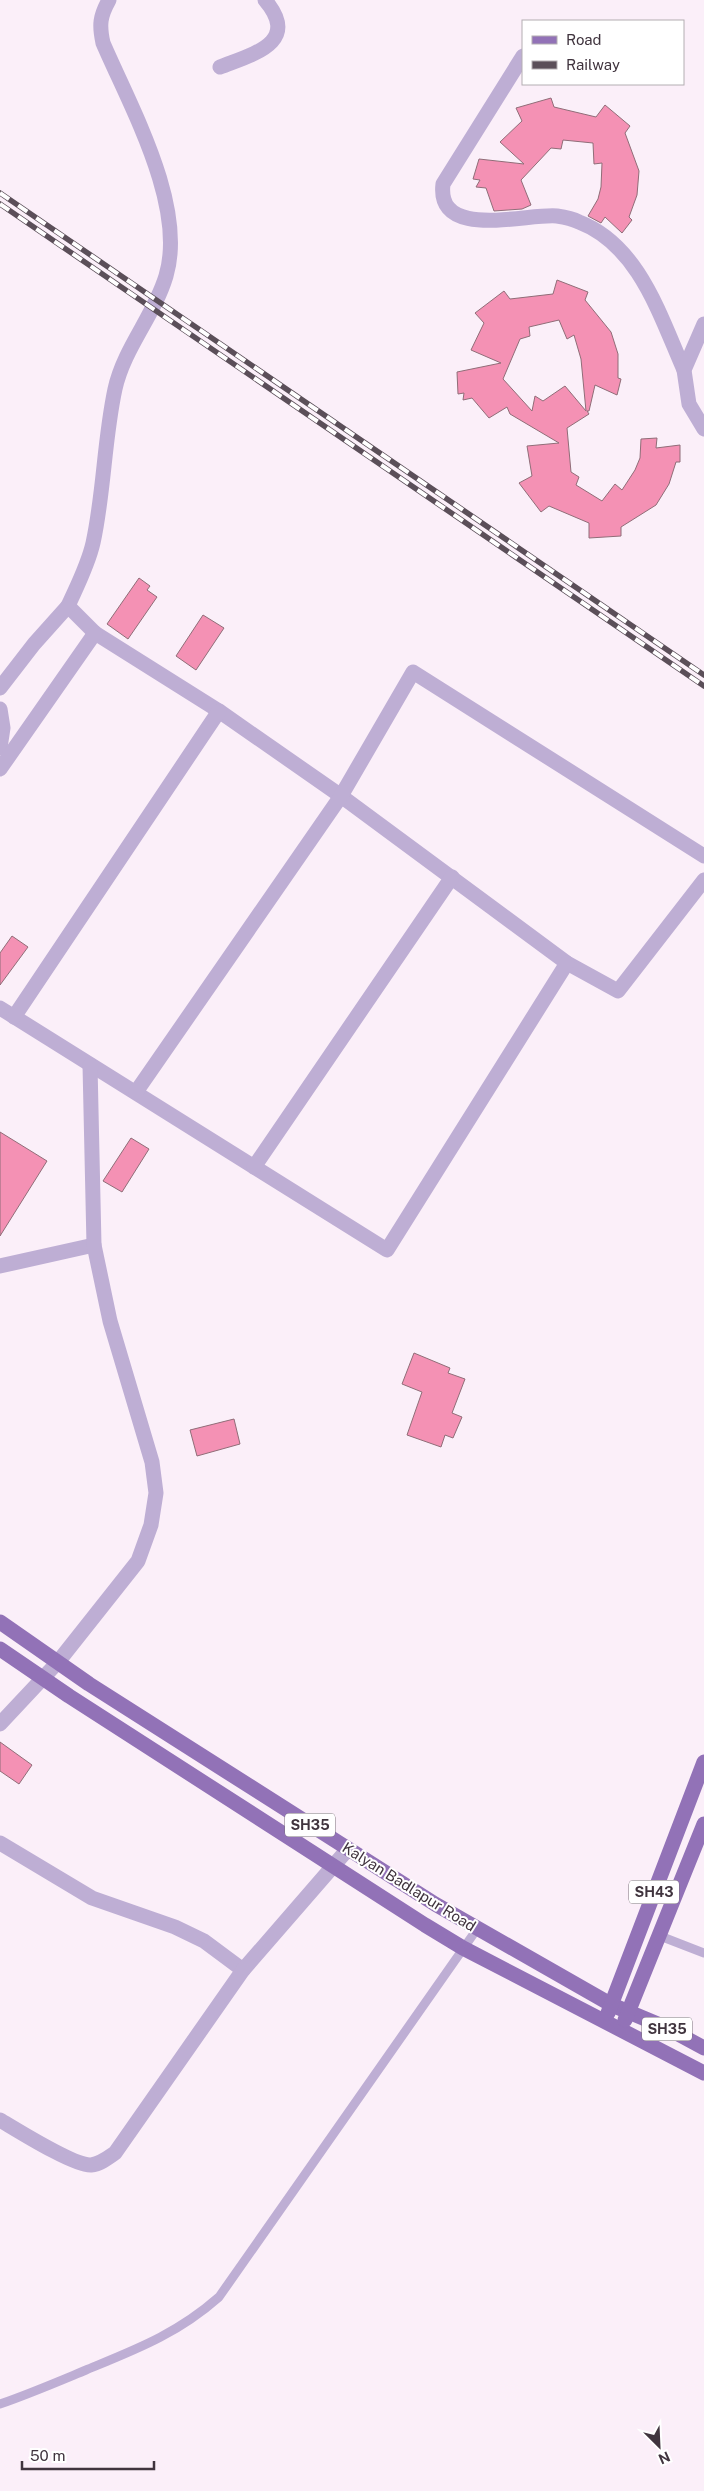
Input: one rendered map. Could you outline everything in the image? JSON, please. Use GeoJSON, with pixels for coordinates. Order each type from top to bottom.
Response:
{"type":"FeatureCollection","features":[{"type":"Feature","properties":{"kind":"main road","name":"Kalyan Badlapur Road"},"geometry":{"type":"LineString","coordinates":[[0,1622],[89,1684],[348,1850],[477,1929],[612,2005],[667,2028],[704,2048]]}},
{"type":"Feature","properties":{"kind":"main road","name":"Kalyan Badlapur Road"},"geometry":{"type":"LineString","coordinates":[[0,1649],[43,1679],[463,1948],[704,2073]]}},
{"type":"Feature","properties":{"kind":"main road","name":"SH43"},"geometry":{"type":"LineString","coordinates":[[605,2022],[704,1762]]}},
{"type":"Feature","properties":{"kind":"main road","name":"SH43"},"geometry":{"type":"LineString","coordinates":[[621,2029],[704,1824]]}},
{"type":"Feature","properties":{"kind":"street"},"geometry":{"type":"LineString","coordinates":[[0,688],[34,644],[68,606],[80,580],[93,544],[115,389],[126,355],[153,309],[166,276],[170,257],[169,226],[158,170],[103,43],[100,27],[101,15],[110,0]]}},
{"type":"Feature","properties":{"kind":"street"},"geometry":{"type":"LineString","coordinates":[[220,67],[260,52],[274,41],[278,27],[273,10],[265,0]]}},
{"type":"Feature","properties":{"kind":"street"},"geometry":{"type":"LineString","coordinates":[[522,58],[443,184],[442,196],[448,208],[468,218],[487,222],[556,216],[579,221],[602,234],[629,258],[654,302],[684,370],[689,404],[704,429]]}},
{"type":"Feature","properties":{"kind":"street"},"geometry":{"type":"LineString","coordinates":[[684,370],[704,324]]}},
{"type":"Feature","properties":{"kind":"street"},"geometry":{"type":"LineString","coordinates":[[68,606],[95,633],[218,711],[342,796],[566,963],[618,991],[704,880]]}},
{"type":"Feature","properties":{"kind":"street"},"geometry":{"type":"LineString","coordinates":[[0,770],[95,633]]}},
{"type":"Feature","properties":{"kind":"street"},"geometry":{"type":"LineString","coordinates":[[136,1092],[342,796],[413,672],[704,856]]}},
{"type":"Feature","properties":{"kind":"street"},"geometry":{"type":"LineString","coordinates":[[14,1017],[218,711]]}},
{"type":"Feature","properties":{"kind":"street"},"geometry":{"type":"LineString","coordinates":[[0,748],[3,728],[1,715]]}},
{"type":"Feature","properties":{"kind":"street"},"geometry":{"type":"LineString","coordinates":[[254,1167],[452,877]]}},
{"type":"Feature","properties":{"kind":"street"},"geometry":{"type":"LineString","coordinates":[[0,1008],[387,1250],[566,963]]}},
{"type":"Feature","properties":{"kind":"street"},"geometry":{"type":"LineString","coordinates":[[0,1724],[58,1662],[138,1561],[151,1525],[156,1493],[152,1462],[110,1321],[94,1245],[90,1065]]}},
{"type":"Feature","properties":{"kind":"street"},"geometry":{"type":"LineString","coordinates":[[0,1266],[94,1245]]}},
{"type":"Feature","properties":{"kind":"street"},"geometry":{"type":"LineString","coordinates":[[0,1843],[92,1898],[176,1927],[204,1941],[243,1970]]}},
{"type":"Feature","properties":{"kind":"street"},"geometry":{"type":"LineString","coordinates":[[0,2120],[75,2161],[90,2165],[103,2161],[115,2153],[243,1970],[348,1850]]}},
{"type":"Feature","properties":{"kind":"lane"},"geometry":{"type":"LineString","coordinates":[[0,2404],[138,2349],[174,2332],[196,2318],[219,2297],[477,1929]]}},
{"type":"Feature","properties":{"kind":"lane"},"geometry":{"type":"LineString","coordinates":[[660,1936],[704,1953]]}},
{"type":"Feature","properties":{"kind":"building"},"geometry":{"type":"Polygon","coordinates":[[[551,98],[554,107],[596,117],[605,105],[630,126],[625,133],[639,171],[637,195],[629,217],[632,220],[622,233],[605,217],[601,223],[588,216],[598,199],[601,187],[602,163],[594,164],[593,143],[563,140],[561,149],[551,148],[521,180],[531,205],[522,209],[494,211],[486,188],[476,187],[480,180],[473,179],[479,159],[524,164],[500,142],[522,121],[516,108],[551,98]]]}},
{"type":"Feature","properties":{"kind":"building"},"geometry":{"type":"Polygon","coordinates":[[[557,280],[588,292],[585,300],[611,332],[618,354],[618,378],[621,379],[617,395],[595,385],[589,411],[587,411],[589,414],[567,428],[571,472],[579,477],[576,485],[602,501],[615,484],[622,490],[635,470],[640,458],[641,439],[657,438],[656,448],[680,445],[680,462],[676,462],[669,484],[656,505],[621,527],[621,536],[589,538],[589,523],[549,506],[541,512],[519,483],[532,476],[527,446],[559,443],[510,414],[507,407],[489,418],[472,398],[463,400],[464,393],[458,394],[457,372],[501,363],[471,350],[484,323],[475,313],[504,291],[510,299],[553,294],[557,280]],[[559,320],[529,327],[530,336],[520,339],[503,379],[532,411],[535,396],[543,401],[565,386],[586,411],[581,359],[574,335],[567,339],[559,320]]]}},
{"type":"Feature","properties":{"kind":"building"},"geometry":{"type":"Polygon","coordinates":[[[139,578],[150,586],[147,590],[157,597],[128,639],[107,624],[139,578]]]}},
{"type":"Feature","properties":{"kind":"building"},"geometry":{"type":"Polygon","coordinates":[[[203,615],[224,628],[196,670],[176,656],[203,615]]]}},
{"type":"Feature","properties":{"kind":"building"},"geometry":{"type":"Polygon","coordinates":[[[12,936],[28,947],[0,985],[0,953],[12,936]]]}},
{"type":"Feature","properties":{"kind":"building"},"geometry":{"type":"Polygon","coordinates":[[[0,1132],[47,1161],[0,1236],[0,1132]]]}},
{"type":"Feature","properties":{"kind":"building"},"geometry":{"type":"Polygon","coordinates":[[[131,1138],[149,1149],[122,1192],[103,1181],[131,1138]]]}},
{"type":"Feature","properties":{"kind":"building"},"geometry":{"type":"Polygon","coordinates":[[[414,1353],[450,1368],[448,1373],[465,1379],[452,1413],[462,1417],[453,1438],[445,1435],[441,1447],[407,1435],[422,1392],[402,1384],[414,1353]]]}},
{"type":"Feature","properties":{"kind":"building"},"geometry":{"type":"Polygon","coordinates":[[[234,1419],[240,1444],[197,1456],[190,1430],[234,1419]]]}},
{"type":"Feature","properties":{"kind":"building"},"geometry":{"type":"Polygon","coordinates":[[[0,1742],[32,1765],[19,1784],[0,1771],[0,1742]]]}},
{"type":"Feature","properties":{"kind":"railway"},"geometry":{"type":"LineString","coordinates":[[0,193],[704,675]]}},
{"type":"Feature","properties":{"kind":"railway"},"geometry":{"type":"LineString","coordinates":[[0,204],[704,686]]}}]}
